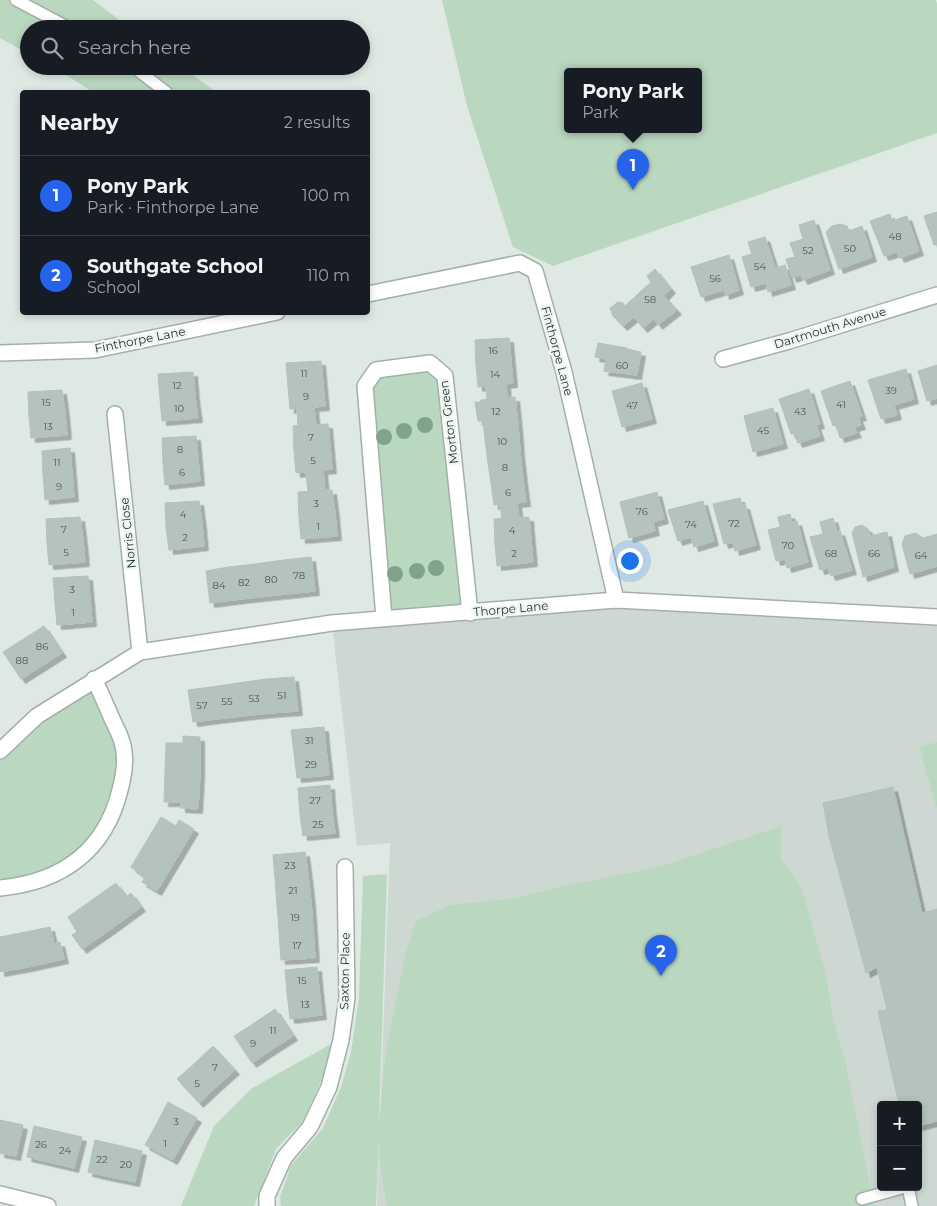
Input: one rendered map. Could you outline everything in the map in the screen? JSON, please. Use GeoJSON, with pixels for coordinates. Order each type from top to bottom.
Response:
{"type":"FeatureCollection","features":[{"type":"Feature","properties":{"kind":"street","name":"Finthorpe Lane"},"geometry":{"type":"LineString","coordinates":[[370,294],[520,263],[535,272],[564,372],[616,600]]}},
{"type":"Feature","properties":{"kind":"street","name":"Dartmouth Avenue"},"geometry":{"type":"LineString","coordinates":[[723,359],[789,341],[937,294]]}},
{"type":"Feature","properties":{"kind":"street","name":"Finthorpe Lane"},"geometry":{"type":"LineString","coordinates":[[0,353],[95,350],[263,315]]}},
{"type":"Feature","properties":{"kind":"street","name":"Morton Green"},"geometry":{"type":"LineString","coordinates":[[384,618],[365,386],[376,370],[430,364],[444,376],[470,613]]}},
{"type":"Feature","properties":{"kind":"street","name":"Norris Close"},"geometry":{"type":"LineString","coordinates":[[115,414],[140,652]]}},
{"type":"Feature","properties":{"kind":"street","name":"Thorpe Lane"},"geometry":{"type":"LineString","coordinates":[[0,751],[37,716],[140,652],[332,623],[616,600],[937,617]]}},
{"type":"Feature","properties":{"kind":"street"},"geometry":{"type":"LineString","coordinates":[[0,888],[18,886],[47,877],[78,861],[101,836],[116,808],[125,774],[122,742],[94,679]]}},
{"type":"Feature","properties":{"kind":"street","name":"Saxton Place"},"geometry":{"type":"LineString","coordinates":[[267,1206],[267,1196],[284,1158],[310,1127],[329,1087],[341,1040],[347,998],[345,868]]}},
{"type":"Feature","properties":{"kind":"street"},"geometry":{"type":"LineString","coordinates":[[0,1194],[48,1206]]}},
{"type":"Feature","properties":{"kind":"lane"},"geometry":{"type":"LineString","coordinates":[[16,0],[54,20]]}},
{"type":"Feature","properties":{"kind":"lane"},"geometry":{"type":"LineString","coordinates":[[144,75],[163,90]]}},
{"type":"Feature","properties":{"kind":"lane"},"geometry":{"type":"LineString","coordinates":[[862,1199],[891,1191]]}},
{"type":"Feature","properties":{"kind":"lane"},"geometry":{"type":"LineString","coordinates":[[907,1191],[912,1206]]}},
{"type":"Feature","properties":{"kind":"shaded area"},"geometry":{"type":"Polygon","coordinates":[[[616,600],[937,617],[937,1206],[377,1206],[390,843],[357,846],[332,623],[616,600]]]}},
{"type":"Feature","properties":{"kind":"green space"},"geometry":{"type":"Polygon","coordinates":[[[0,0],[93,0],[119,20],[20,20],[20,49],[0,38],[0,0]]]}},
{"type":"Feature","properties":{"kind":"green space"},"geometry":{"type":"Polygon","coordinates":[[[442,0],[935,0],[937,3],[937,133],[553,266],[513,247],[467,106],[442,0]]]}},
{"type":"Feature","properties":{"kind":"green space"},"geometry":{"type":"Polygon","coordinates":[[[66,75],[193,75],[213,90],[90,90],[66,75]]]}},
{"type":"Feature","properties":{"kind":"green space"},"geometry":{"type":"Polygon","coordinates":[[[430,363],[445,376],[470,613],[384,618],[365,386],[376,370],[430,363]]]}},
{"type":"Feature","properties":{"kind":"green space"},"geometry":{"type":"Polygon","coordinates":[[[94,679],[123,742],[116,808],[78,861],[0,888],[0,751],[94,679]]]}},
{"type":"Feature","properties":{"kind":"green space"},"geometry":{"type":"Polygon","coordinates":[[[937,742],[937,809],[919,747],[937,742]]]}},
{"type":"Feature","properties":{"kind":"green space"},"geometry":{"type":"Polygon","coordinates":[[[781,826],[781,859],[802,889],[826,974],[833,1018],[846,1065],[874,1206],[387,1206],[380,1164],[379,1143],[376,1206],[281,1206],[280,1197],[291,1165],[323,1128],[341,1087],[351,1052],[359,998],[363,876],[387,874],[379,1122],[386,1050],[405,955],[416,921],[450,905],[517,898],[555,888],[660,867],[781,826]]]}},
{"type":"Feature","properties":{"kind":"green space"},"geometry":{"type":"Polygon","coordinates":[[[331,1044],[322,1079],[303,1121],[276,1149],[254,1206],[181,1206],[214,1126],[252,1088],[331,1044]]]}},
{"type":"Feature","properties":{"kind":"building"},"geometry":{"type":"Polygon","coordinates":[[[937,212],[937,244],[934,245],[924,216],[937,212]]]}},
{"type":"Feature","properties":{"kind":"building"},"geometry":{"type":"Polygon","coordinates":[[[890,214],[892,221],[907,216],[919,251],[900,258],[897,252],[884,256],[870,221],[890,214]]]}},
{"type":"Feature","properties":{"kind":"building"},"geometry":{"type":"Polygon","coordinates":[[[814,220],[830,270],[803,280],[801,275],[792,278],[786,259],[795,257],[790,243],[803,239],[799,225],[814,220]]]}},
{"type":"Feature","properties":{"kind":"building"},"geometry":{"type":"Polygon","coordinates":[[[840,224],[847,226],[849,231],[862,226],[872,257],[839,269],[826,232],[832,226],[840,224]]]}},
{"type":"Feature","properties":{"kind":"building"},"geometry":{"type":"Polygon","coordinates":[[[765,237],[775,268],[785,265],[791,285],[768,292],[766,283],[751,287],[742,257],[752,254],[748,242],[765,237]]]}},
{"type":"Feature","properties":{"kind":"building"},"geometry":{"type":"Polygon","coordinates":[[[729,255],[739,290],[725,295],[724,290],[701,297],[691,267],[729,255]]]}},
{"type":"Feature","properties":{"kind":"building"},"geometry":{"type":"Polygon","coordinates":[[[655,269],[671,289],[664,296],[677,310],[658,325],[654,319],[643,328],[634,317],[623,326],[613,316],[610,308],[618,302],[623,303],[625,306],[651,282],[647,276],[655,269]]]}},
{"type":"Feature","properties":{"kind":"building"},"geometry":{"type":"Polygon","coordinates":[[[509,338],[511,361],[476,364],[475,340],[509,338]]]}},
{"type":"Feature","properties":{"kind":"building"},"geometry":{"type":"Polygon","coordinates":[[[598,343],[641,352],[637,375],[604,371],[606,359],[595,357],[598,343]]]}},
{"type":"Feature","properties":{"kind":"building"},"geometry":{"type":"Polygon","coordinates":[[[321,361],[323,384],[288,387],[286,363],[321,361]]]}},
{"type":"Feature","properties":{"kind":"building"},"geometry":{"type":"Polygon","coordinates":[[[511,361],[513,383],[478,387],[476,364],[511,361]]]}},
{"type":"Feature","properties":{"kind":"building"},"geometry":{"type":"Polygon","coordinates":[[[937,365],[937,398],[927,401],[918,371],[937,365]]]}},
{"type":"Feature","properties":{"kind":"building"},"geometry":{"type":"Polygon","coordinates":[[[906,369],[914,399],[894,405],[897,415],[881,419],[868,380],[906,369]]]}},
{"type":"Feature","properties":{"kind":"building"},"geometry":{"type":"Polygon","coordinates":[[[193,372],[195,396],[160,399],[158,374],[193,372]]]}},
{"type":"Feature","properties":{"kind":"building"},"geometry":{"type":"Polygon","coordinates":[[[850,381],[862,416],[858,417],[861,425],[854,427],[857,433],[840,438],[836,425],[833,426],[821,391],[850,381]]]}},
{"type":"Feature","properties":{"kind":"building"},"geometry":{"type":"Polygon","coordinates":[[[642,383],[652,419],[622,427],[612,391],[642,383]]]}},
{"type":"Feature","properties":{"kind":"building"},"geometry":{"type":"Polygon","coordinates":[[[323,384],[325,406],[290,409],[288,387],[323,384]]]}},
{"type":"Feature","properties":{"kind":"building"},"geometry":{"type":"Polygon","coordinates":[[[506,384],[507,397],[487,399],[486,386],[506,384]]]}},
{"type":"Feature","properties":{"kind":"building"},"geometry":{"type":"Polygon","coordinates":[[[809,389],[820,424],[816,425],[820,436],[798,443],[794,433],[791,434],[779,399],[809,389]]]}},
{"type":"Feature","properties":{"kind":"building"},"geometry":{"type":"Polygon","coordinates":[[[62,390],[65,413],[29,416],[28,392],[62,390]]]}},
{"type":"Feature","properties":{"kind":"building"},"geometry":{"type":"Polygon","coordinates":[[[195,396],[198,418],[162,421],[160,399],[195,396]]]}},
{"type":"Feature","properties":{"kind":"building"},"geometry":{"type":"Polygon","coordinates":[[[515,397],[518,425],[484,430],[483,421],[478,421],[475,402],[515,397]]]}},
{"type":"Feature","properties":{"kind":"building"},"geometry":{"type":"Polygon","coordinates":[[[314,407],[316,425],[298,426],[297,408],[314,407]]]}},
{"type":"Feature","properties":{"kind":"building"},"geometry":{"type":"Polygon","coordinates":[[[773,408],[783,444],[753,452],[744,416],[773,408]]]}},
{"type":"Feature","properties":{"kind":"building"},"geometry":{"type":"Polygon","coordinates":[[[65,413],[67,435],[31,438],[29,416],[65,413]]]}},
{"type":"Feature","properties":{"kind":"building"},"geometry":{"type":"Polygon","coordinates":[[[328,424],[330,447],[294,451],[293,426],[328,424]]]}},
{"type":"Feature","properties":{"kind":"building"},"geometry":{"type":"Polygon","coordinates":[[[518,425],[520,452],[487,456],[484,430],[518,425]]]}},
{"type":"Feature","properties":{"kind":"building"},"geometry":{"type":"Polygon","coordinates":[[[196,436],[198,459],[163,463],[162,438],[196,436]]]}},
{"type":"Feature","properties":{"kind":"building"},"geometry":{"type":"Polygon","coordinates":[[[330,447],[332,469],[296,473],[294,451],[330,447]]]}},
{"type":"Feature","properties":{"kind":"building"},"geometry":{"type":"Polygon","coordinates":[[[70,448],[72,473],[43,475],[42,451],[70,448]]]}},
{"type":"Feature","properties":{"kind":"building"},"geometry":{"type":"Polygon","coordinates":[[[520,452],[523,479],[491,483],[487,456],[520,452]]]}},
{"type":"Feature","properties":{"kind":"building"},"geometry":{"type":"Polygon","coordinates":[[[198,459],[200,481],[165,485],[163,463],[198,459]]]}},
{"type":"Feature","properties":{"kind":"building"},"geometry":{"type":"Polygon","coordinates":[[[323,470],[325,491],[308,492],[306,472],[323,470]]]}},
{"type":"Feature","properties":{"kind":"building"},"geometry":{"type":"Polygon","coordinates":[[[72,473],[74,497],[45,500],[43,475],[72,473]]]}},
{"type":"Feature","properties":{"kind":"building"},"geometry":{"type":"Polygon","coordinates":[[[523,479],[526,502],[494,505],[491,483],[523,479]]]}},
{"type":"Feature","properties":{"kind":"building"},"geometry":{"type":"Polygon","coordinates":[[[332,490],[335,513],[299,517],[298,492],[332,490]]]}},
{"type":"Feature","properties":{"kind":"building"},"geometry":{"type":"Polygon","coordinates":[[[657,492],[664,519],[653,522],[655,531],[629,538],[620,502],[657,492]]]}},
{"type":"Feature","properties":{"kind":"building"},"geometry":{"type":"Polygon","coordinates":[[[740,498],[742,505],[745,505],[756,545],[735,551],[733,542],[724,544],[713,504],[740,498]]]}},
{"type":"Feature","properties":{"kind":"building"},"geometry":{"type":"Polygon","coordinates":[[[199,501],[202,524],[166,528],[165,503],[199,501]]]}},
{"type":"Feature","properties":{"kind":"building"},"geometry":{"type":"Polygon","coordinates":[[[703,501],[714,541],[694,547],[691,537],[678,541],[668,510],[703,501]]]}},
{"type":"Feature","properties":{"kind":"building"},"geometry":{"type":"Polygon","coordinates":[[[517,502],[519,518],[502,519],[500,504],[517,502]]]}},
{"type":"Feature","properties":{"kind":"building"},"geometry":{"type":"Polygon","coordinates":[[[335,513],[337,536],[301,539],[299,517],[335,513]]]}},
{"type":"Feature","properties":{"kind":"building"},"geometry":{"type":"Polygon","coordinates":[[[790,514],[792,523],[797,521],[808,562],[787,568],[785,559],[776,561],[768,530],[780,527],[778,517],[790,514]]]}},
{"type":"Feature","properties":{"kind":"building"},"geometry":{"type":"Polygon","coordinates":[[[80,517],[83,540],[47,543],[46,519],[80,517]]]}},
{"type":"Feature","properties":{"kind":"building"},"geometry":{"type":"Polygon","coordinates":[[[529,517],[531,540],[495,544],[494,519],[529,517]]]}},
{"type":"Feature","properties":{"kind":"building"},"geometry":{"type":"Polygon","coordinates":[[[833,518],[837,532],[840,531],[852,570],[831,576],[828,568],[820,570],[810,537],[823,534],[820,522],[833,518]]]}},
{"type":"Feature","properties":{"kind":"building"},"geometry":{"type":"Polygon","coordinates":[[[202,524],[204,546],[169,550],[166,528],[202,524]]]}},
{"type":"Feature","properties":{"kind":"building"},"geometry":{"type":"Polygon","coordinates":[[[862,525],[868,529],[870,536],[887,532],[894,567],[863,577],[852,533],[855,527],[862,525]]]}},
{"type":"Feature","properties":{"kind":"building"},"geometry":{"type":"Polygon","coordinates":[[[916,533],[923,538],[937,534],[937,566],[910,574],[902,544],[905,536],[916,533]]]}},
{"type":"Feature","properties":{"kind":"building"},"geometry":{"type":"Polygon","coordinates":[[[83,540],[85,562],[49,565],[47,543],[83,540]]]}},
{"type":"Feature","properties":{"kind":"building"},"geometry":{"type":"Polygon","coordinates":[[[531,540],[533,562],[497,566],[495,544],[531,540]]]}},
{"type":"Feature","properties":{"kind":"building"},"geometry":{"type":"Polygon","coordinates":[[[311,557],[315,591],[287,594],[284,560],[311,557]]]}},
{"type":"Feature","properties":{"kind":"building"},"geometry":{"type":"Polygon","coordinates":[[[284,560],[287,594],[259,597],[255,564],[284,560]]]}},
{"type":"Feature","properties":{"kind":"building"},"geometry":{"type":"Polygon","coordinates":[[[255,564],[259,597],[233,600],[228,567],[255,564]]]}},
{"type":"Feature","properties":{"kind":"building"},"geometry":{"type":"Polygon","coordinates":[[[228,567],[233,600],[210,603],[206,571],[228,567]]]}},
{"type":"Feature","properties":{"kind":"building"},"geometry":{"type":"Polygon","coordinates":[[[88,576],[90,599],[55,603],[53,578],[88,576]]]}},
{"type":"Feature","properties":{"kind":"building"},"geometry":{"type":"Polygon","coordinates":[[[90,599],[92,622],[57,625],[55,603],[90,599]]]}},
{"type":"Feature","properties":{"kind":"building"},"geometry":{"type":"Polygon","coordinates":[[[44,626],[62,653],[40,667],[22,640],[44,626]]]}},
{"type":"Feature","properties":{"kind":"building"},"geometry":{"type":"Polygon","coordinates":[[[22,640],[40,667],[21,679],[3,652],[22,640]]]}},
{"type":"Feature","properties":{"kind":"building"},"geometry":{"type":"Polygon","coordinates":[[[294,677],[298,711],[270,713],[266,679],[294,677]]]}},
{"type":"Feature","properties":{"kind":"building"},"geometry":{"type":"Polygon","coordinates":[[[266,679],[270,713],[242,716],[238,683],[266,679]]]}},
{"type":"Feature","properties":{"kind":"building"},"geometry":{"type":"Polygon","coordinates":[[[238,683],[242,716],[216,719],[211,687],[238,683]]]}},
{"type":"Feature","properties":{"kind":"building"},"geometry":{"type":"Polygon","coordinates":[[[211,687],[216,719],[193,722],[188,690],[211,687]]]}},
{"type":"Feature","properties":{"kind":"building"},"geometry":{"type":"Polygon","coordinates":[[[324,727],[326,749],[294,753],[291,730],[324,727]]]}},
{"type":"Feature","properties":{"kind":"building"},"geometry":{"type":"Polygon","coordinates":[[[183,736],[200,737],[200,774],[165,772],[166,743],[183,743],[183,736]]]}},
{"type":"Feature","properties":{"kind":"building"},"geometry":{"type":"Polygon","coordinates":[[[326,749],[329,775],[297,778],[294,753],[326,749]]]}},
{"type":"Feature","properties":{"kind":"building"},"geometry":{"type":"Polygon","coordinates":[[[165,772],[200,774],[198,809],[181,808],[181,802],[164,802],[165,772]]]}},
{"type":"Feature","properties":{"kind":"building"},"geometry":{"type":"Polygon","coordinates":[[[330,785],[332,811],[300,814],[298,788],[330,785]]]}},
{"type":"Feature","properties":{"kind":"building"},"geometry":{"type":"Polygon","coordinates":[[[893,787],[922,913],[937,909],[937,1121],[922,1125],[922,1101],[898,1101],[878,1011],[887,1010],[877,967],[866,973],[829,836],[823,803],[893,787]]]}},
{"type":"Feature","properties":{"kind":"building"},"geometry":{"type":"Polygon","coordinates":[[[332,811],[335,833],[303,836],[300,814],[332,811]]]}},
{"type":"Feature","properties":{"kind":"building"},"geometry":{"type":"Polygon","coordinates":[[[161,817],[176,826],[179,820],[194,829],[175,861],[146,842],[161,817]]]}},
{"type":"Feature","properties":{"kind":"building"},"geometry":{"type":"Polygon","coordinates":[[[146,842],[175,861],[157,891],[142,882],[145,877],[131,867],[146,842]]]}},
{"type":"Feature","properties":{"kind":"building"},"geometry":{"type":"Polygon","coordinates":[[[305,852],[308,875],[275,878],[273,855],[305,852]]]}},
{"type":"Feature","properties":{"kind":"building"},"geometry":{"type":"Polygon","coordinates":[[[308,875],[311,902],[277,905],[275,878],[308,875]]]}},
{"type":"Feature","properties":{"kind":"building"},"geometry":{"type":"Polygon","coordinates":[[[116,883],[126,897],[131,893],[141,907],[111,929],[92,900],[116,883]]]}},
{"type":"Feature","properties":{"kind":"building"},"geometry":{"type":"Polygon","coordinates":[[[92,900],[111,929],[82,949],[72,935],[77,932],[68,917],[92,900]]]}},
{"type":"Feature","properties":{"kind":"building"},"geometry":{"type":"Polygon","coordinates":[[[311,902],[313,930],[279,932],[277,905],[311,902]]]}},
{"type":"Feature","properties":{"kind":"building"},"geometry":{"type":"Polygon","coordinates":[[[50,927],[54,944],[60,942],[64,959],[28,967],[21,933],[50,927]]]}},
{"type":"Feature","properties":{"kind":"building"},"geometry":{"type":"Polygon","coordinates":[[[313,930],[315,958],[281,960],[279,932],[313,930]]]}},
{"type":"Feature","properties":{"kind":"building"},"geometry":{"type":"Polygon","coordinates":[[[21,933],[28,967],[0,972],[0,937],[21,933]]]}},
{"type":"Feature","properties":{"kind":"building"},"geometry":{"type":"Polygon","coordinates":[[[317,967],[319,989],[287,993],[285,970],[317,967]]]}},
{"type":"Feature","properties":{"kind":"building"},"geometry":{"type":"Polygon","coordinates":[[[319,989],[322,1015],[290,1019],[287,993],[319,989]]]}},
{"type":"Feature","properties":{"kind":"building"},"geometry":{"type":"Polygon","coordinates":[[[275,1009],[293,1036],[271,1050],[253,1024],[275,1009]]]}},
{"type":"Feature","properties":{"kind":"building"},"geometry":{"type":"Polygon","coordinates":[[[253,1024],[271,1050],[252,1063],[234,1036],[253,1024]]]}},
{"type":"Feature","properties":{"kind":"building"},"geometry":{"type":"Polygon","coordinates":[[[213,1046],[235,1070],[216,1087],[194,1064],[213,1046]]]}},
{"type":"Feature","properties":{"kind":"building"},"geometry":{"type":"Polygon","coordinates":[[[194,1064],[216,1087],[199,1103],[177,1079],[194,1064]]]}},
{"type":"Feature","properties":{"kind":"building"},"geometry":{"type":"Polygon","coordinates":[[[168,1102],[197,1118],[184,1140],[156,1125],[168,1102]]]}},
{"type":"Feature","properties":{"kind":"building"},"geometry":{"type":"Polygon","coordinates":[[[0,1120],[23,1125],[16,1156],[0,1153],[0,1120]]]}},
{"type":"Feature","properties":{"kind":"building"},"geometry":{"type":"Polygon","coordinates":[[[156,1125],[184,1140],[173,1160],[145,1145],[156,1125]]]}},
{"type":"Feature","properties":{"kind":"building"},"geometry":{"type":"Polygon","coordinates":[[[34,1126],[56,1131],[49,1162],[27,1157],[34,1126]]]}},
{"type":"Feature","properties":{"kind":"building"},"geometry":{"type":"Polygon","coordinates":[[[56,1131],[82,1137],[74,1168],[49,1162],[56,1131]]]}},
{"type":"Feature","properties":{"kind":"building"},"geometry":{"type":"Polygon","coordinates":[[[95,1140],[117,1145],[110,1177],[88,1172],[95,1140]]]}},
{"type":"Feature","properties":{"kind":"building"},"geometry":{"type":"Polygon","coordinates":[[[117,1145],[142,1151],[135,1182],[110,1177],[117,1145]]]}},
{"type":"Feature","properties":{"kind":"place","name":"Pony Park"},"geometry":{"type":"Point","coordinates":[633,190]}},
{"type":"Feature","properties":{"kind":"place","name":"Southgate School"},"geometry":{"type":"Point","coordinates":[661,976]}}]}
